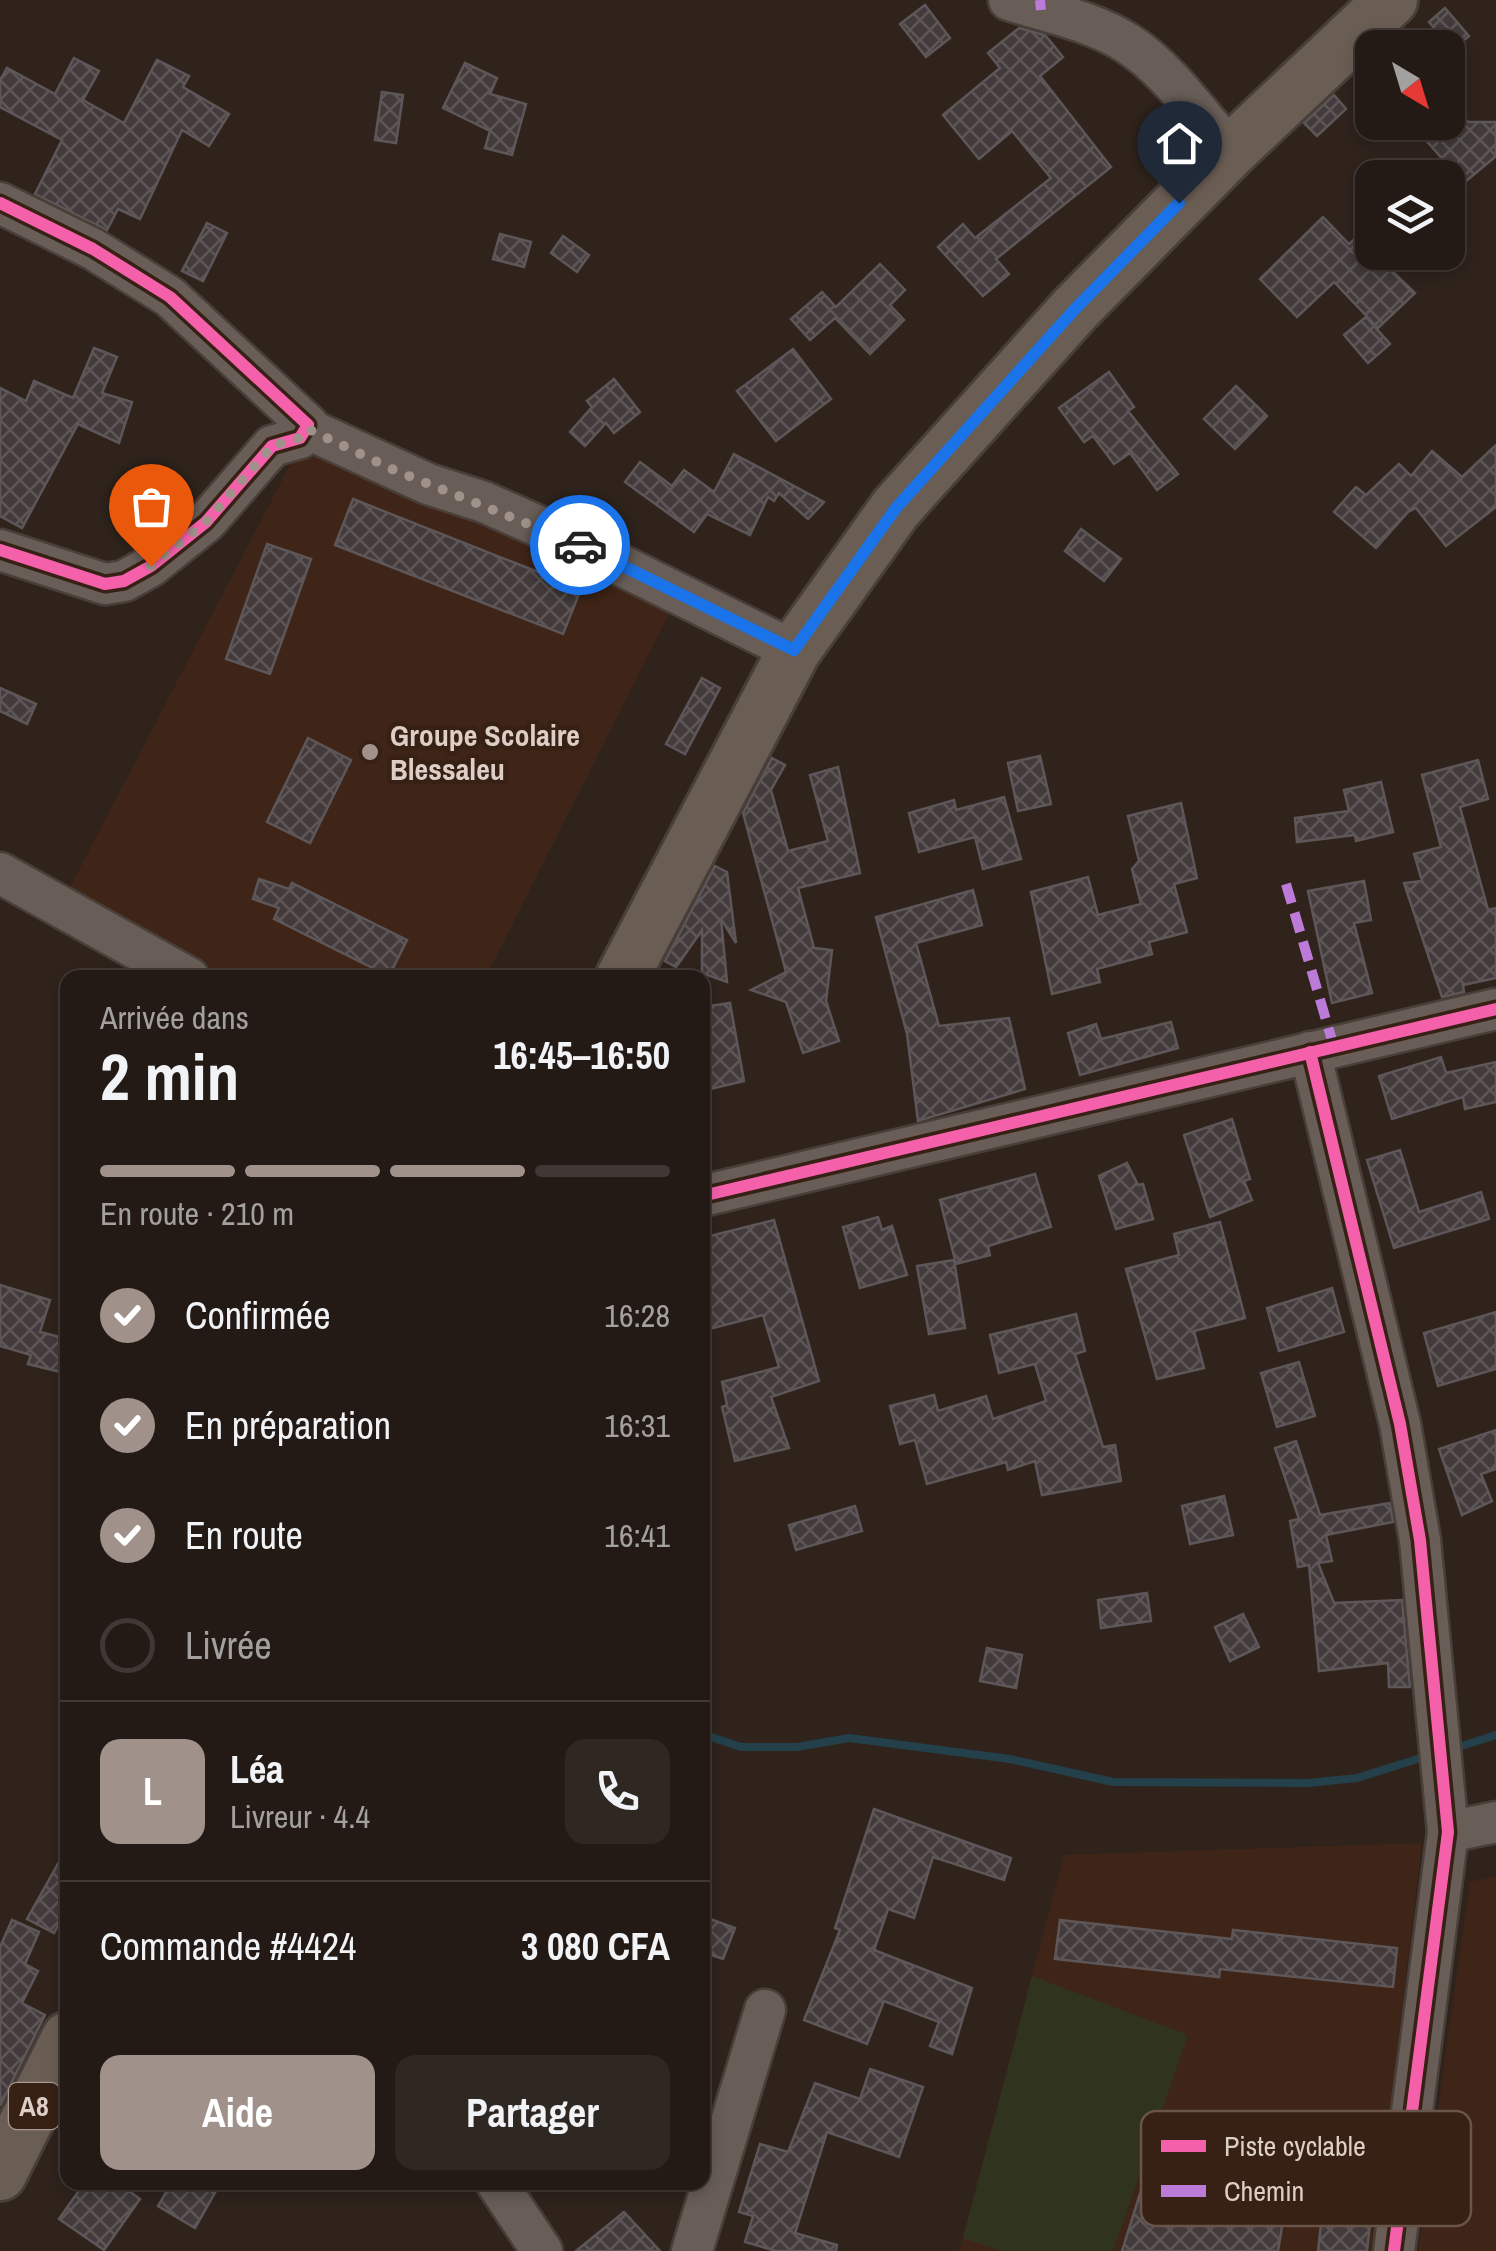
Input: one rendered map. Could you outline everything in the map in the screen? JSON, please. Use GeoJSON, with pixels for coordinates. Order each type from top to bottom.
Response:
{"type":"FeatureCollection","features":[{"type":"Feature","properties":{"kind":"main road"},"geometry":{"type":"LineString","coordinates":[[626,970],[794,650],[896,508],[1075,309],[1231,150],[1391,0]]}},
{"type":"Feature","properties":{"kind":"main road","name":"A8"},"geometry":{"type":"LineString","coordinates":[[0,2174],[60,2054]]}},
{"type":"Feature","properties":{"kind":"street"},"geometry":{"type":"LineString","coordinates":[[1009,0],[1085,23],[1129,44],[1159,69],[1231,150]]}},
{"type":"Feature","properties":{"kind":"street"},"geometry":{"type":"LineString","coordinates":[[0,203],[93,249],[170,298],[294,409],[308,429],[428,484],[484,502],[574,542],[794,650]]}},
{"type":"Feature","properties":{"kind":"street"},"geometry":{"type":"LineString","coordinates":[[0,550],[106,584],[124,581],[151,566],[206,522],[272,446],[300,438],[308,429]]}},
{"type":"Feature","properties":{"kind":"street"},"geometry":{"type":"LineString","coordinates":[[0,873],[175,970]]}},
{"type":"Feature","properties":{"kind":"street"},"geometry":{"type":"LineString","coordinates":[[710,1194],[1496,1009]]}},
{"type":"Feature","properties":{"kind":"street"},"geometry":{"type":"LineString","coordinates":[[1310,1052],[1400,1424],[1420,1540],[1448,1832],[1412,2111]]}},
{"type":"Feature","properties":{"kind":"street"},"geometry":{"type":"LineString","coordinates":[[1448,1832],[1496,1822]]}},
{"type":"Feature","properties":{"kind":"street"},"geometry":{"type":"LineString","coordinates":[[692,2251],[765,2010]]}},
{"type":"Feature","properties":{"kind":"street"},"geometry":{"type":"LineString","coordinates":[[501,2190],[542,2251]]}},
{"type":"Feature","properties":{"kind":"street"},"geometry":{"type":"LineString","coordinates":[[1394,2251],[1397,2226]]}},
{"type":"Feature","properties":{"kind":"shaded area","name":"Groupe Scolaire Blessaleu"},"geometry":{"type":"Polygon","coordinates":[[[305,436],[671,610],[490,970],[216,970],[67,893],[305,436]]]}},
{"type":"Feature","properties":{"kind":"shaded area"},"geometry":{"type":"Polygon","coordinates":[[[1422,1843],[1390,2111],[1141,2111],[1141,2226],[1376,2226],[1373,2251],[959,2251],[1064,1855],[1422,1843]]]}},
{"type":"Feature","properties":{"kind":"shaded area"},"geometry":{"type":"Polygon","coordinates":[[[1496,1876],[1496,2251],[1418,2251],[1422,2226],[1471,2226],[1471,2111],[1438,2111],[1470,1882],[1496,1876]]]}},
{"type":"Feature","properties":{"kind":"green space"},"geometry":{"type":"Polygon","coordinates":[[[1032,1976],[1188,2035],[1162,2111],[1141,2111],[1141,2170],[1113,2251],[1002,2251],[963,2238],[1032,1976]]]}},
{"type":"Feature","properties":{"kind":"building"},"geometry":{"type":"Polygon","coordinates":[[[925,5],[950,38],[926,57],[900,24],[925,5]]]}},
{"type":"Feature","properties":{"kind":"building"},"geometry":{"type":"Polygon","coordinates":[[[1445,8],[1464,30],[1436,30],[1429,22],[1445,8]]]}},
{"type":"Feature","properties":{"kind":"building"},"geometry":{"type":"Polygon","coordinates":[[[1019,28],[1045,35],[1063,57],[1040,76],[1111,167],[996,259],[1009,274],[983,296],[938,247],[963,224],[975,238],[1051,178],[1012,131],[979,159],[943,115],[1000,68],[988,53],[1019,28]]]}},
{"type":"Feature","properties":{"kind":"building"},"geometry":{"type":"Polygon","coordinates":[[[74,58],[99,71],[83,100],[124,123],[157,60],[189,76],[183,87],[229,114],[209,146],[182,130],[140,219],[118,209],[107,230],[35,194],[62,140],[0,107],[0,80],[7,68],[55,94],[74,58]]]}},
{"type":"Feature","properties":{"kind":"building"},"geometry":{"type":"Polygon","coordinates":[[[465,63],[497,78],[490,94],[526,104],[512,155],[485,148],[490,131],[443,108],[465,63]]]}},
{"type":"Feature","properties":{"kind":"building"},"geometry":{"type":"Polygon","coordinates":[[[382,92],[403,95],[396,143],[375,140],[382,92]]]}},
{"type":"Feature","properties":{"kind":"building"},"geometry":{"type":"Polygon","coordinates":[[[1334,95],[1346,109],[1317,136],[1304,123],[1334,95]]]}},
{"type":"Feature","properties":{"kind":"building"},"geometry":{"type":"Polygon","coordinates":[[[1465,119],[1468,122],[1496,122],[1496,156],[1465,182],[1465,160],[1443,160],[1426,140],[1465,140],[1465,119]]]}},
{"type":"Feature","properties":{"kind":"building"},"geometry":{"type":"Polygon","coordinates":[[[1323,217],[1349,244],[1355,239],[1355,270],[1391,270],[1415,293],[1378,328],[1334,282],[1297,317],[1260,279],[1323,217]]]}},
{"type":"Feature","properties":{"kind":"building"},"geometry":{"type":"Polygon","coordinates":[[[207,223],[227,233],[203,281],[182,271],[207,223]]]}},
{"type":"Feature","properties":{"kind":"building"},"geometry":{"type":"Polygon","coordinates":[[[500,234],[531,242],[524,267],[493,259],[500,234]]]}},
{"type":"Feature","properties":{"kind":"building"},"geometry":{"type":"Polygon","coordinates":[[[563,236],[589,255],[577,272],[551,253],[563,236]]]}},
{"type":"Feature","properties":{"kind":"building"},"geometry":{"type":"Polygon","coordinates":[[[880,264],[905,290],[890,305],[904,320],[870,354],[835,318],[810,340],[791,319],[822,292],[836,307],[880,264]]]}},
{"type":"Feature","properties":{"kind":"building"},"geometry":{"type":"Polygon","coordinates":[[[1366,317],[1390,344],[1368,363],[1344,335],[1366,317]]]}},
{"type":"Feature","properties":{"kind":"building"},"geometry":{"type":"Polygon","coordinates":[[[94,348],[117,357],[102,393],[132,402],[119,443],[78,424],[22,528],[0,516],[0,388],[26,401],[34,381],[73,398],[94,348]]]}},
{"type":"Feature","properties":{"kind":"building"},"geometry":{"type":"Polygon","coordinates":[[[793,349],[831,399],[776,441],[737,391],[793,349]]]}},
{"type":"Feature","properties":{"kind":"building"},"geometry":{"type":"Polygon","coordinates":[[[1109,372],[1134,407],[1128,411],[1178,474],[1157,490],[1130,453],[1114,464],[1093,436],[1084,442],[1059,408],[1109,372]]]}},
{"type":"Feature","properties":{"kind":"building"},"geometry":{"type":"Polygon","coordinates":[[[614,379],[640,412],[614,433],[606,423],[585,446],[570,432],[592,407],[587,401],[614,379]]]}},
{"type":"Feature","properties":{"kind":"building"},"geometry":{"type":"Polygon","coordinates":[[[1236,386],[1267,416],[1235,449],[1204,419],[1236,386]]]}},
{"type":"Feature","properties":{"kind":"building"},"geometry":{"type":"Polygon","coordinates":[[[1496,445],[1496,507],[1446,546],[1416,508],[1376,548],[1334,512],[1356,487],[1366,495],[1399,464],[1411,476],[1432,451],[1462,477],[1496,445]]]}},
{"type":"Feature","properties":{"kind":"building"},"geometry":{"type":"Polygon","coordinates":[[[734,454],[824,502],[808,519],[779,493],[774,501],[768,497],[750,535],[707,514],[694,532],[625,482],[640,462],[672,486],[684,470],[714,492],[734,454]]]}},
{"type":"Feature","properties":{"kind":"building"},"geometry":{"type":"Polygon","coordinates":[[[353,499],[581,589],[563,634],[335,545],[353,499]]]}},
{"type":"Feature","properties":{"kind":"building"},"geometry":{"type":"Polygon","coordinates":[[[1081,529],[1121,559],[1104,581],[1065,551],[1081,529]]]}},
{"type":"Feature","properties":{"kind":"building"},"geometry":{"type":"Polygon","coordinates":[[[267,544],[311,559],[270,674],[226,659],[267,544]]]}},
{"type":"Feature","properties":{"kind":"building"},"geometry":{"type":"Polygon","coordinates":[[[702,678],[720,688],[685,754],[666,744],[702,678]]]}},
{"type":"Feature","properties":{"kind":"building"},"geometry":{"type":"Polygon","coordinates":[[[0,688],[36,704],[27,724],[0,711],[0,688]]]}},
{"type":"Feature","properties":{"kind":"building"},"geometry":{"type":"Polygon","coordinates":[[[308,738],[351,760],[310,843],[267,822],[308,738]]]}},
{"type":"Feature","properties":{"kind":"building"},"geometry":{"type":"Polygon","coordinates":[[[1040,756],[1051,804],[1018,811],[1008,763],[1040,756]]]}},
{"type":"Feature","properties":{"kind":"building"},"geometry":{"type":"Polygon","coordinates":[[[772,758],[785,765],[771,790],[788,851],[828,841],[810,775],[838,767],[860,873],[798,888],[814,948],[832,950],[826,1001],[839,1041],[803,1053],[786,1002],[751,990],[786,972],[743,813],[772,758]]]}},
{"type":"Feature","properties":{"kind":"building"},"geometry":{"type":"Polygon","coordinates":[[[1478,760],[1488,799],[1460,807],[1488,910],[1496,908],[1496,978],[1463,985],[1464,992],[1442,997],[1404,883],[1422,881],[1414,854],[1441,847],[1422,775],[1478,760]]]}},
{"type":"Feature","properties":{"kind":"building"},"geometry":{"type":"Polygon","coordinates":[[[1381,782],[1393,832],[1356,841],[1355,835],[1297,842],[1295,818],[1349,811],[1344,790],[1381,782]]]}},
{"type":"Feature","properties":{"kind":"building"},"geometry":{"type":"Polygon","coordinates":[[[1004,797],[1021,859],[983,869],[975,837],[919,852],[909,813],[954,800],[956,810],[1004,797]]]}},
{"type":"Feature","properties":{"kind":"building"},"geometry":{"type":"Polygon","coordinates":[[[1181,803],[1197,878],[1174,884],[1187,932],[1149,942],[1152,954],[1097,969],[1100,982],[1052,994],[1031,892],[1088,877],[1098,915],[1141,904],[1132,869],[1139,861],[1128,816],[1181,803]]]}},
{"type":"Feature","properties":{"kind":"building"},"geometry":{"type":"Polygon","coordinates":[[[715,866],[727,872],[736,943],[721,919],[727,982],[710,976],[710,970],[702,970],[702,930],[676,967],[665,961],[715,866]]]}},
{"type":"Feature","properties":{"kind":"building"},"geometry":{"type":"Polygon","coordinates":[[[259,879],[289,889],[292,883],[407,940],[392,970],[377,970],[274,919],[279,908],[253,899],[259,879]]]}},
{"type":"Feature","properties":{"kind":"building"},"geometry":{"type":"Polygon","coordinates":[[[1364,881],[1371,920],[1354,923],[1372,993],[1332,1003],[1308,891],[1364,881]]]}},
{"type":"Feature","properties":{"kind":"building"},"geometry":{"type":"Polygon","coordinates":[[[973,890],[982,925],[916,943],[939,1026],[1009,1018],[1025,1089],[918,1121],[907,1034],[876,917],[973,890]]]}},
{"type":"Feature","properties":{"kind":"building"},"geometry":{"type":"Polygon","coordinates":[[[730,1003],[744,1081],[710,1089],[710,1006],[730,1003]]]}},
{"type":"Feature","properties":{"kind":"building"},"geometry":{"type":"Polygon","coordinates":[[[1171,1022],[1178,1048],[1080,1075],[1068,1033],[1096,1024],[1101,1039],[1171,1022]]]}},
{"type":"Feature","properties":{"kind":"building"},"geometry":{"type":"Polygon","coordinates":[[[1441,1057],[1446,1073],[1496,1062],[1496,1102],[1465,1109],[1463,1097],[1392,1119],[1379,1076],[1441,1057]]]}},
{"type":"Feature","properties":{"kind":"building"},"geometry":{"type":"Polygon","coordinates":[[[1232,1119],[1250,1179],[1244,1181],[1252,1200],[1210,1217],[1184,1135],[1232,1119]]]}},
{"type":"Feature","properties":{"kind":"building"},"geometry":{"type":"Polygon","coordinates":[[[1400,1150],[1419,1212],[1481,1192],[1489,1219],[1394,1248],[1367,1160],[1400,1150]]]}},
{"type":"Feature","properties":{"kind":"building"},"geometry":{"type":"Polygon","coordinates":[[[1127,1163],[1138,1185],[1143,1184],[1153,1219],[1116,1229],[1099,1176],[1127,1163]]]}},
{"type":"Feature","properties":{"kind":"building"},"geometry":{"type":"Polygon","coordinates":[[[1035,1174],[1051,1227],[988,1246],[990,1255],[956,1264],[940,1200],[1035,1174]]]}},
{"type":"Feature","properties":{"kind":"building"},"geometry":{"type":"Polygon","coordinates":[[[878,1217],[882,1230],[892,1226],[907,1275],[860,1288],[843,1227],[878,1217]]]}},
{"type":"Feature","properties":{"kind":"building"},"geometry":{"type":"Polygon","coordinates":[[[774,1220],[819,1381],[771,1397],[789,1448],[735,1461],[722,1407],[727,1405],[722,1382],[779,1367],[763,1315],[710,1329],[710,1236],[774,1220]]]}},
{"type":"Feature","properties":{"kind":"building"},"geometry":{"type":"Polygon","coordinates":[[[1220,1222],[1245,1318],[1194,1331],[1204,1368],[1157,1379],[1126,1269],[1179,1255],[1174,1234],[1220,1222]]]}},
{"type":"Feature","properties":{"kind":"building"},"geometry":{"type":"Polygon","coordinates":[[[954,1260],[965,1328],[929,1334],[917,1266],[954,1260]]]}},
{"type":"Feature","properties":{"kind":"building"},"geometry":{"type":"Polygon","coordinates":[[[0,1285],[50,1300],[40,1332],[60,1337],[60,1372],[28,1364],[31,1355],[0,1346],[0,1285]]]}},
{"type":"Feature","properties":{"kind":"building"},"geometry":{"type":"Polygon","coordinates":[[[1332,1288],[1344,1332],[1279,1351],[1267,1308],[1332,1288]]]}},
{"type":"Feature","properties":{"kind":"building"},"geometry":{"type":"Polygon","coordinates":[[[1496,1312],[1496,1369],[1438,1386],[1424,1333],[1496,1312]]]}},
{"type":"Feature","properties":{"kind":"building"},"geometry":{"type":"Polygon","coordinates":[[[1076,1314],[1085,1351],[1075,1354],[1103,1447],[1115,1445],[1121,1481],[1042,1495],[1035,1461],[1008,1470],[1006,1462],[927,1484],[915,1440],[900,1444],[890,1406],[934,1395],[938,1411],[986,1396],[993,1419],[1046,1401],[1035,1364],[999,1373],[990,1335],[1076,1314]]]}},
{"type":"Feature","properties":{"kind":"building"},"geometry":{"type":"Polygon","coordinates":[[[1299,1362],[1315,1416],[1277,1427],[1261,1373],[1299,1362]]]}},
{"type":"Feature","properties":{"kind":"building"},"geometry":{"type":"Polygon","coordinates":[[[1496,1430],[1496,1469],[1481,1474],[1492,1501],[1462,1515],[1439,1449],[1496,1430]]]}},
{"type":"Feature","properties":{"kind":"building"},"geometry":{"type":"Polygon","coordinates":[[[1296,1441],[1320,1515],[1390,1503],[1393,1522],[1326,1535],[1332,1561],[1318,1563],[1334,1603],[1402,1600],[1410,1687],[1389,1687],[1388,1663],[1319,1671],[1309,1565],[1298,1567],[1290,1521],[1299,1519],[1275,1448],[1296,1441]]]}},
{"type":"Feature","properties":{"kind":"building"},"geometry":{"type":"Polygon","coordinates":[[[1224,1496],[1233,1535],[1190,1544],[1182,1506],[1224,1496]]]}},
{"type":"Feature","properties":{"kind":"building"},"geometry":{"type":"Polygon","coordinates":[[[855,1506],[862,1531],[796,1550],[789,1525],[855,1506]]]}},
{"type":"Feature","properties":{"kind":"building"},"geometry":{"type":"Polygon","coordinates":[[[1147,1593],[1151,1621],[1101,1628],[1098,1600],[1147,1593]]]}},
{"type":"Feature","properties":{"kind":"building"},"geometry":{"type":"Polygon","coordinates":[[[1243,1614],[1259,1647],[1230,1661],[1215,1627],[1243,1614]]]}},
{"type":"Feature","properties":{"kind":"building"},"geometry":{"type":"Polygon","coordinates":[[[987,1648],[1022,1655],[1016,1688],[980,1681],[987,1648]]]}},
{"type":"Feature","properties":{"kind":"building"},"geometry":{"type":"Polygon","coordinates":[[[874,1809],[1011,1858],[1004,1880],[933,1857],[914,1918],[888,1909],[874,1950],[972,1988],[952,2054],[930,2046],[939,2022],[884,2001],[867,2044],[804,2020],[840,1930],[835,1928],[874,1809]]]}},
{"type":"Feature","properties":{"kind":"building"},"geometry":{"type":"Polygon","coordinates":[[[60,1860],[60,1921],[54,1933],[27,1919],[60,1860]]]}},
{"type":"Feature","properties":{"kind":"building"},"geometry":{"type":"Polygon","coordinates":[[[710,1919],[735,1928],[723,1959],[710,1955],[710,1919]]]}},
{"type":"Feature","properties":{"kind":"building"},"geometry":{"type":"Polygon","coordinates":[[[12,1920],[39,1932],[25,1964],[38,1971],[22,2003],[45,2015],[0,2106],[0,1947],[12,1920]]]}},
{"type":"Feature","properties":{"kind":"building"},"geometry":{"type":"Polygon","coordinates":[[[1060,1920],[1232,1939],[1233,1930],[1397,1948],[1393,1987],[1220,1969],[1219,1977],[1055,1959],[1060,1920]]]}},
{"type":"Feature","properties":{"kind":"building"},"geometry":{"type":"Polygon","coordinates":[[[870,2069],[923,2087],[899,2157],[827,2132],[795,2233],[837,2245],[836,2251],[776,2251],[745,2242],[753,2216],[739,2212],[760,2144],[788,2152],[815,2083],[860,2099],[870,2069]]]}},
{"type":"Feature","properties":{"kind":"building"},"geometry":{"type":"Polygon","coordinates":[[[79,2190],[128,2190],[140,2199],[104,2250],[59,2219],[79,2190]]]}},
{"type":"Feature","properties":{"kind":"building"},"geometry":{"type":"Polygon","coordinates":[[[167,2190],[216,2190],[195,2228],[158,2206],[167,2190]]]}},
{"type":"Feature","properties":{"kind":"building"},"geometry":{"type":"Polygon","coordinates":[[[1141,2190],[1141,2226],[1282,2226],[1278,2251],[1122,2251],[1141,2190]]]}},
{"type":"Feature","properties":{"kind":"building"},"geometry":{"type":"Polygon","coordinates":[[[624,2212],[660,2251],[576,2251],[624,2212]]]}},
{"type":"Feature","properties":{"kind":"building"},"geometry":{"type":"Polygon","coordinates":[[[1321,2226],[1370,2226],[1367,2251],[1318,2251],[1321,2226]]]}},
{"type":"Feature","properties":{"kind":"waterway"},"geometry":{"type":"LineString","coordinates":[[1455,1748],[1496,1735]]}},
{"type":"Feature","properties":{"kind":"waterway"},"geometry":{"type":"LineString","coordinates":[[710,1737],[741,1747],[797,1747],[849,1738],[1010,1759],[1113,1782],[1308,1783],[1357,1778],[1427,1756]]}},
{"type":"Feature","properties":{"kind":"marked path"},"geometry":{"type":"LineString","coordinates":[[1040,0],[1041,10]]}},
{"type":"Feature","properties":{"kind":"marked path"},"geometry":{"type":"LineString","coordinates":[[1286,884],[1334,1047]]}},
{"type":"Feature","properties":{"kind":"cycle path"},"geometry":{"type":"LineString","coordinates":[[0,203],[93,249],[170,297],[308,425],[300,438],[272,446],[206,522],[151,566],[124,581],[105,584],[0,550]]}},
{"type":"Feature","properties":{"kind":"cycle path"},"geometry":{"type":"LineString","coordinates":[[710,1194],[1496,1009]]}},
{"type":"Feature","properties":{"kind":"cycle path"},"geometry":{"type":"LineString","coordinates":[[1310,1052],[1400,1424],[1420,1540],[1448,1832],[1412,2111]]}},
{"type":"Feature","properties":{"kind":"cycle path"},"geometry":{"type":"LineString","coordinates":[[1394,2251],[1397,2226]]}},
{"type":"Feature","properties":{"kind":"way so far"},"geometry":{"type":"LineString","coordinates":[[151,566],[206,522],[272,446],[292,442],[308,429],[394,470],[484,502],[580,545]]}},
{"type":"Feature","properties":{"kind":"place","name":"Groupe Scolaire Blessaleu"},"geometry":{"type":"Point","coordinates":[370,752]}},
{"type":"Feature","properties":{"kind":"route"},"geometry":{"type":"LineString","coordinates":[[580,545],[679,598],[794,650],[896,508],[1075,309],[1179,203]]}}]}
